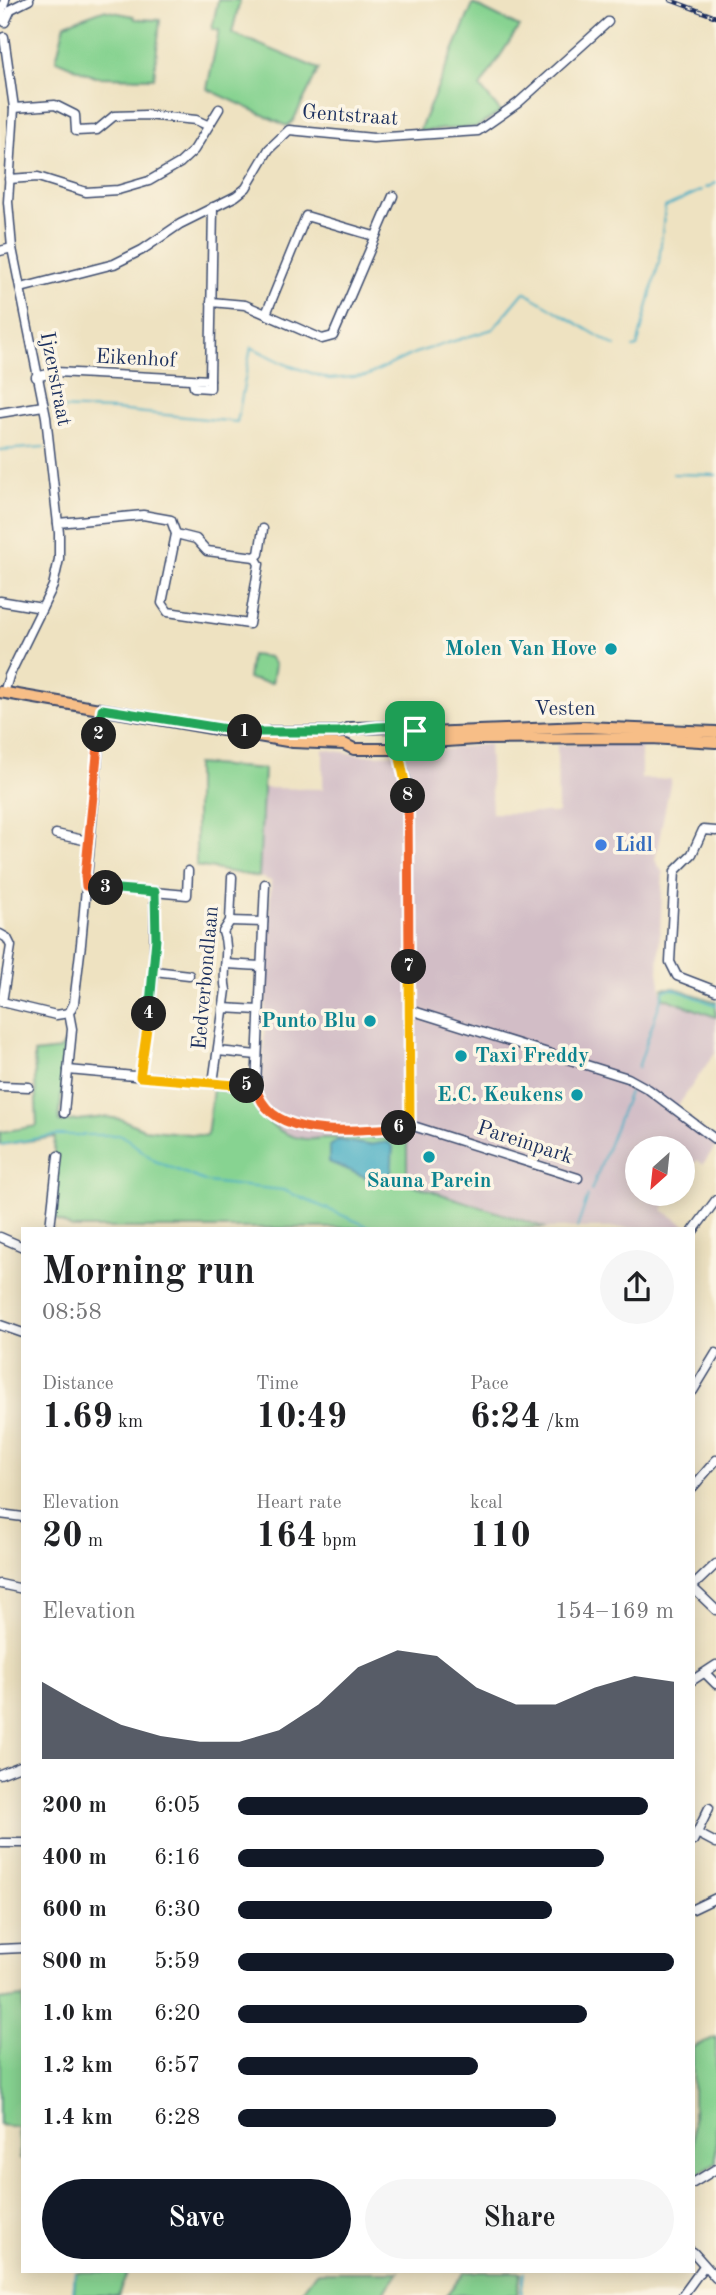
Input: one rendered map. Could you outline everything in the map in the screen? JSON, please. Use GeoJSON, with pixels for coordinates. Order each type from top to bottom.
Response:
{"type":"FeatureCollection","features":[{"type":"Feature","properties":{"kind":"main road","name":"Vesten"},"geometry":{"type":"LineString","coordinates":[[2,693],[245,732],[344,744],[354,749],[407,749],[415,737]]}},
{"type":"Feature","properties":{"kind":"main road","name":"Vesten"},"geometry":{"type":"LineString","coordinates":[[289,737],[346,731],[351,728],[395,727],[415,737],[651,738],[716,742]]}},
{"type":"Feature","properties":{"kind":"main road","name":"Vesten"},"geometry":{"type":"LineString","coordinates":[[415,737],[583,727],[716,733]]}},
{"type":"Feature","properties":{"kind":"main road"},"geometry":{"type":"LineString","coordinates":[[344,744],[346,731]]}},
{"type":"Feature","properties":{"kind":"street"},"geometry":{"type":"LineString","coordinates":[[6,0],[11,9]]}},
{"type":"Feature","properties":{"kind":"street"},"geometry":{"type":"LineString","coordinates":[[2,37],[9,31],[2,20],[6,0]]}},
{"type":"Feature","properties":{"kind":"street"},"geometry":{"type":"LineString","coordinates":[[2,20],[11,9],[29,0]]}},
{"type":"Feature","properties":{"kind":"street","name":"Gentstraat"},"geometry":{"type":"LineString","coordinates":[[21,288],[114,264],[246,188],[263,158],[289,130],[390,138],[483,129],[518,103],[608,22]]}},
{"type":"Feature","properties":{"kind":"street","name":"Ijzerstraat"},"geometry":{"type":"LineString","coordinates":[[2,37],[9,61],[14,108],[9,179],[12,248],[43,406],[58,523],[57,574],[2,693]]}},
{"type":"Feature","properties":{"kind":"street"},"geometry":{"type":"LineString","coordinates":[[14,108],[55,105],[75,115],[76,131],[97,130],[114,116],[143,115],[196,120],[208,125]]}},
{"type":"Feature","properties":{"kind":"street"},"geometry":{"type":"LineString","coordinates":[[9,179],[38,177],[86,192],[125,188],[149,181],[180,163],[207,134],[208,125],[219,109]]}},
{"type":"Feature","properties":{"kind":"street"},"geometry":{"type":"LineString","coordinates":[[211,302],[235,303],[321,339],[333,336],[393,197]]}},
{"type":"Feature","properties":{"kind":"street","name":"Eikenhof"},"geometry":{"type":"LineString","coordinates":[[36,377],[57,372],[210,380],[214,224],[209,209]]}},
{"type":"Feature","properties":{"kind":"street"},"geometry":{"type":"LineString","coordinates":[[266,314],[306,216],[374,236]]}},
{"type":"Feature","properties":{"kind":"street"},"geometry":{"type":"LineString","coordinates":[[0,251],[12,248]]}},
{"type":"Feature","properties":{"kind":"street"},"geometry":{"type":"LineString","coordinates":[[0,413],[43,406]]}},
{"type":"Feature","properties":{"kind":"street"},"geometry":{"type":"LineString","coordinates":[[58,523],[90,518],[153,516],[171,520],[176,534],[162,603],[168,612],[249,624],[259,564],[255,557]]}},
{"type":"Feature","properties":{"kind":"street"},"geometry":{"type":"LineString","coordinates":[[255,557],[259,554],[263,529]]}},
{"type":"Feature","properties":{"kind":"street"},"geometry":{"type":"LineString","coordinates":[[176,534],[196,539],[207,551],[255,557]]}},
{"type":"Feature","properties":{"kind":"street"},"geometry":{"type":"LineString","coordinates":[[0,601],[42,608]]}},
{"type":"Feature","properties":{"kind":"street"},"geometry":{"type":"LineString","coordinates":[[64,1113],[72,1029],[69,1013],[74,1003],[102,709]]}},
{"type":"Feature","properties":{"kind":"street"},"geometry":{"type":"LineString","coordinates":[[265,884],[256,1087],[272,1114],[307,1128],[400,1128],[410,1125],[412,807],[398,749]]}},
{"type":"Feature","properties":{"kind":"street"},"geometry":{"type":"LineString","coordinates":[[716,831],[710,829],[700,834],[692,854],[675,871],[670,962],[673,971],[682,979],[716,991]]}},
{"type":"Feature","properties":{"kind":"street"},"geometry":{"type":"LineString","coordinates":[[56,834],[88,841]]}},
{"type":"Feature","properties":{"kind":"street"},"geometry":{"type":"LineString","coordinates":[[86,886],[187,895],[188,871]]}},
{"type":"Feature","properties":{"kind":"street","name":"Eedverbondlaan"},"geometry":{"type":"LineString","coordinates":[[213,1083],[226,990],[223,978],[228,942],[223,932],[230,920],[232,877]]}},
{"type":"Feature","properties":{"kind":"street"},"geometry":{"type":"LineString","coordinates":[[140,1077],[154,971],[155,892]]}},
{"type":"Feature","properties":{"kind":"street"},"geometry":{"type":"LineString","coordinates":[[230,920],[262,922]]}},
{"type":"Feature","properties":{"kind":"street"},"geometry":{"type":"LineString","coordinates":[[0,934],[8,937],[11,946],[1,1002],[56,1015],[69,1013]]}},
{"type":"Feature","properties":{"kind":"street"},"geometry":{"type":"LineString","coordinates":[[227,964],[260,966]]}},
{"type":"Feature","properties":{"kind":"street"},"geometry":{"type":"LineString","coordinates":[[154,971],[189,975]]}},
{"type":"Feature","properties":{"kind":"street"},"geometry":{"type":"LineString","coordinates":[[223,1008],[259,1010]]}},
{"type":"Feature","properties":{"kind":"street"},"geometry":{"type":"LineString","coordinates":[[410,1010],[634,1081],[716,1140]]}},
{"type":"Feature","properties":{"kind":"street"},"geometry":{"type":"LineString","coordinates":[[218,1051],[257,1055]]}},
{"type":"Feature","properties":{"kind":"street"},"geometry":{"type":"LineString","coordinates":[[68,1070],[256,1087]]}},
{"type":"Feature","properties":{"kind":"street"},"geometry":{"type":"LineString","coordinates":[[0,1086],[29,1087]]}},
{"type":"Feature","properties":{"kind":"street","name":"Pareinpark"},"geometry":{"type":"LineString","coordinates":[[410,1125],[578,1178]]}},
{"type":"Feature","properties":{"kind":"street"},"geometry":{"type":"LineString","coordinates":[[50,1227],[58,1156]]}},
{"type":"Feature","properties":{"kind":"street"},"geometry":{"type":"LineString","coordinates":[[695,1229],[715,1205]]}},
{"type":"Feature","properties":{"kind":"street"},"geometry":{"type":"LineString","coordinates":[[0,1237],[21,1246]]}},
{"type":"Feature","properties":{"kind":"street"},"geometry":{"type":"LineString","coordinates":[[0,1325],[21,1332]]}},
{"type":"Feature","properties":{"kind":"street"},"geometry":{"type":"LineString","coordinates":[[695,1388],[716,1353]]}},
{"type":"Feature","properties":{"kind":"street"},"geometry":{"type":"LineString","coordinates":[[695,1485],[716,1460]]}},
{"type":"Feature","properties":{"kind":"street"},"geometry":{"type":"LineString","coordinates":[[0,1514],[21,1517]]}},
{"type":"Feature","properties":{"kind":"street"},"geometry":{"type":"LineString","coordinates":[[695,1585],[716,1564]]}},
{"type":"Feature","properties":{"kind":"street"},"geometry":{"type":"LineString","coordinates":[[0,1584],[21,1589]]}},
{"type":"Feature","properties":{"kind":"street"},"geometry":{"type":"LineString","coordinates":[[695,1589],[716,1610]]}},
{"type":"Feature","properties":{"kind":"street"},"geometry":{"type":"LineString","coordinates":[[695,1678],[716,1665]]}},
{"type":"Feature","properties":{"kind":"street"},"geometry":{"type":"LineString","coordinates":[[705,1673],[716,1684]]}},
{"type":"Feature","properties":{"kind":"street"},"geometry":{"type":"LineString","coordinates":[[0,1774],[21,1766]]}},
{"type":"Feature","properties":{"kind":"street"},"geometry":{"type":"LineString","coordinates":[[709,1808],[695,1837],[716,1843]]}},
{"type":"Feature","properties":{"kind":"street"},"geometry":{"type":"LineString","coordinates":[[2,1843],[21,1843]]}},
{"type":"Feature","properties":{"kind":"street"},"geometry":{"type":"LineString","coordinates":[[695,1908],[716,1898]]}},
{"type":"Feature","properties":{"kind":"street"},"geometry":{"type":"LineString","coordinates":[[0,1949],[21,1948]]}},
{"type":"Feature","properties":{"kind":"street"},"geometry":{"type":"LineString","coordinates":[[695,2182],[716,2169]]}},
{"type":"Feature","properties":{"kind":"street"},"geometry":{"type":"LineString","coordinates":[[695,2255],[716,2278]]}},
{"type":"Feature","properties":{"kind":"street"},"geometry":{"type":"LineString","coordinates":[[683,2295],[704,2266]]}},
{"type":"Feature","properties":{"kind":"shaded area"},"geometry":{"type":"Polygon","coordinates":[[[489,744],[492,813],[558,813],[557,745],[641,745],[641,779],[671,779],[655,860],[663,873],[658,972],[662,997],[716,1017],[716,1051],[673,1113],[716,1146],[703,1164],[697,1160],[695,1163],[695,1136],[625,1136],[625,1206],[665,1206],[662,1210],[688,1227],[543,1227],[406,1183],[406,1138],[320,1138],[308,1141],[274,1129],[261,1115],[271,881],[259,877],[263,788],[323,789],[323,749],[363,755],[407,754],[489,744]]]}},
{"type":"Feature","properties":{"kind":"green space"},"geometry":{"type":"Polygon","coordinates":[[[218,0],[240,0],[232,33],[319,69],[293,121],[287,126],[207,89],[219,30],[212,29],[218,0]]]}},
{"type":"Feature","properties":{"kind":"green space"},"geometry":{"type":"Polygon","coordinates":[[[473,4],[519,27],[480,87],[501,112],[476,127],[419,131],[473,4]]]}},
{"type":"Feature","properties":{"kind":"green space"},"geometry":{"type":"Polygon","coordinates":[[[103,10],[134,16],[135,19],[160,20],[154,78],[95,77],[56,60],[65,24],[103,10]]]}},
{"type":"Feature","properties":{"kind":"green space"},"geometry":{"type":"Polygon","coordinates":[[[251,655],[269,657],[275,665],[272,683],[248,679],[251,655]]]}},
{"type":"Feature","properties":{"kind":"green space"},"geometry":{"type":"Polygon","coordinates":[[[196,764],[264,769],[259,877],[196,866],[196,764]]]}},
{"type":"Feature","properties":{"kind":"green space"},"geometry":{"type":"Polygon","coordinates":[[[663,988],[675,988],[716,1002],[716,1017],[662,997],[663,988]]]}},
{"type":"Feature","properties":{"kind":"green space"},"geometry":{"type":"Polygon","coordinates":[[[66,1042],[59,1122],[105,1117],[121,1119],[144,1129],[207,1136],[213,1089],[262,1097],[261,1115],[280,1131],[296,1137],[407,1138],[407,1183],[543,1227],[70,1227],[49,1216],[55,1137],[0,1145],[0,1132],[37,1126],[34,1053],[60,1050],[66,1042]]]}},
{"type":"Feature","properties":{"kind":"green space"},"geometry":{"type":"Polygon","coordinates":[[[21,1997],[21,2159],[18,2127],[0,2125],[0,2000],[21,1997]]]}},
{"type":"Feature","properties":{"kind":"green space"},"geometry":{"type":"Polygon","coordinates":[[[716,2037],[716,2163],[695,2176],[695,2046],[716,2037]]]}},
{"type":"Feature","properties":{"kind":"green space"},"geometry":{"type":"Polygon","coordinates":[[[75,2273],[128,2273],[118,2295],[74,2295],[75,2273]]]}},
{"type":"Feature","properties":{"kind":"green space"},"geometry":{"type":"Polygon","coordinates":[[[315,2273],[398,2273],[382,2295],[299,2295],[315,2273]]]}},
{"type":"Feature","properties":{"kind":"green space"},"geometry":{"type":"Polygon","coordinates":[[[464,2273],[521,2273],[517,2295],[446,2295],[464,2273]]]}},
{"type":"Feature","properties":{"kind":"water"},"geometry":{"type":"Polygon","coordinates":[[[338,1140],[368,1145],[388,1142],[393,1148],[392,1170],[388,1182],[382,1184],[329,1162],[329,1147],[338,1140]]]}},
{"type":"Feature","properties":{"kind":"waterway"},"geometry":{"type":"LineString","coordinates":[[706,188],[716,183]]}},
{"type":"Feature","properties":{"kind":"waterway"},"geometry":{"type":"LineString","coordinates":[[633,348],[637,347],[659,262],[665,207],[702,190]]}},
{"type":"Feature","properties":{"kind":"waterway"},"geometry":{"type":"LineString","coordinates":[[51,408],[115,410],[237,422],[251,347],[285,364],[329,379],[366,376],[415,353],[493,329],[524,292],[615,346]]}},
{"type":"Feature","properties":{"kind":"waterway"},"geometry":{"type":"LineString","coordinates":[[0,450],[44,447]]}},
{"type":"Feature","properties":{"kind":"waterway"},"geometry":{"type":"LineString","coordinates":[[673,474],[716,475]]}},
{"type":"Feature","properties":{"kind":"waterway"},"geometry":{"type":"LineString","coordinates":[[638,1068],[664,990],[674,989],[716,1005]]}},
{"type":"Feature","properties":{"kind":"waterway"},"geometry":{"type":"LineString","coordinates":[[591,1191],[629,1092]]}},
{"type":"Feature","properties":{"kind":"waterway"},"geometry":{"type":"LineString","coordinates":[[0,1145],[56,1135],[122,1135],[155,1161],[207,1182],[283,1190],[370,1227]]}},
{"type":"Feature","properties":{"kind":"waterway"},"geometry":{"type":"LineString","coordinates":[[577,1227],[588,1196]]}},
{"type":"Feature","properties":{"kind":"waterway"},"geometry":{"type":"LineString","coordinates":[[73,2295],[75,2273]]}},
{"type":"Feature","properties":{"kind":"waterway"},"geometry":{"type":"LineString","coordinates":[[521,2295],[524,2273]]}},
{"type":"Feature","properties":{"kind":"railway"},"geometry":{"type":"LineString","coordinates":[[670,0],[716,17]]}},
{"type":"Feature","properties":{"kind":"place","name":"Molen Van Hove"},"geometry":{"type":"Point","coordinates":[611,649]}},
{"type":"Feature","properties":{"kind":"place","name":"Lidl"},"geometry":{"type":"Point","coordinates":[601,845]}},
{"type":"Feature","properties":{"kind":"place","name":"Punto Blu"},"geometry":{"type":"Point","coordinates":[370,1021]}},
{"type":"Feature","properties":{"kind":"place","name":"Taxi Freddy"},"geometry":{"type":"Point","coordinates":[461,1056]}},
{"type":"Feature","properties":{"kind":"place","name":"E.C. Keukens"},"geometry":{"type":"Point","coordinates":[577,1095]}},
{"type":"Feature","properties":{"kind":"place","name":"Sauna Parein"},"geometry":{"type":"Point","coordinates":[429,1157]}},
{"type":"Feature","properties":{"kind":"route"},"geometry":{"type":"LineString","coordinates":[[102,709],[245,732],[338,732],[351,728],[395,727],[415,731],[416,743],[407,749],[398,749],[408,788],[410,1125],[404,1128],[307,1128],[272,1114],[258,1095],[256,1087],[140,1077],[154,971],[155,892],[86,886],[102,709]]}}]}
